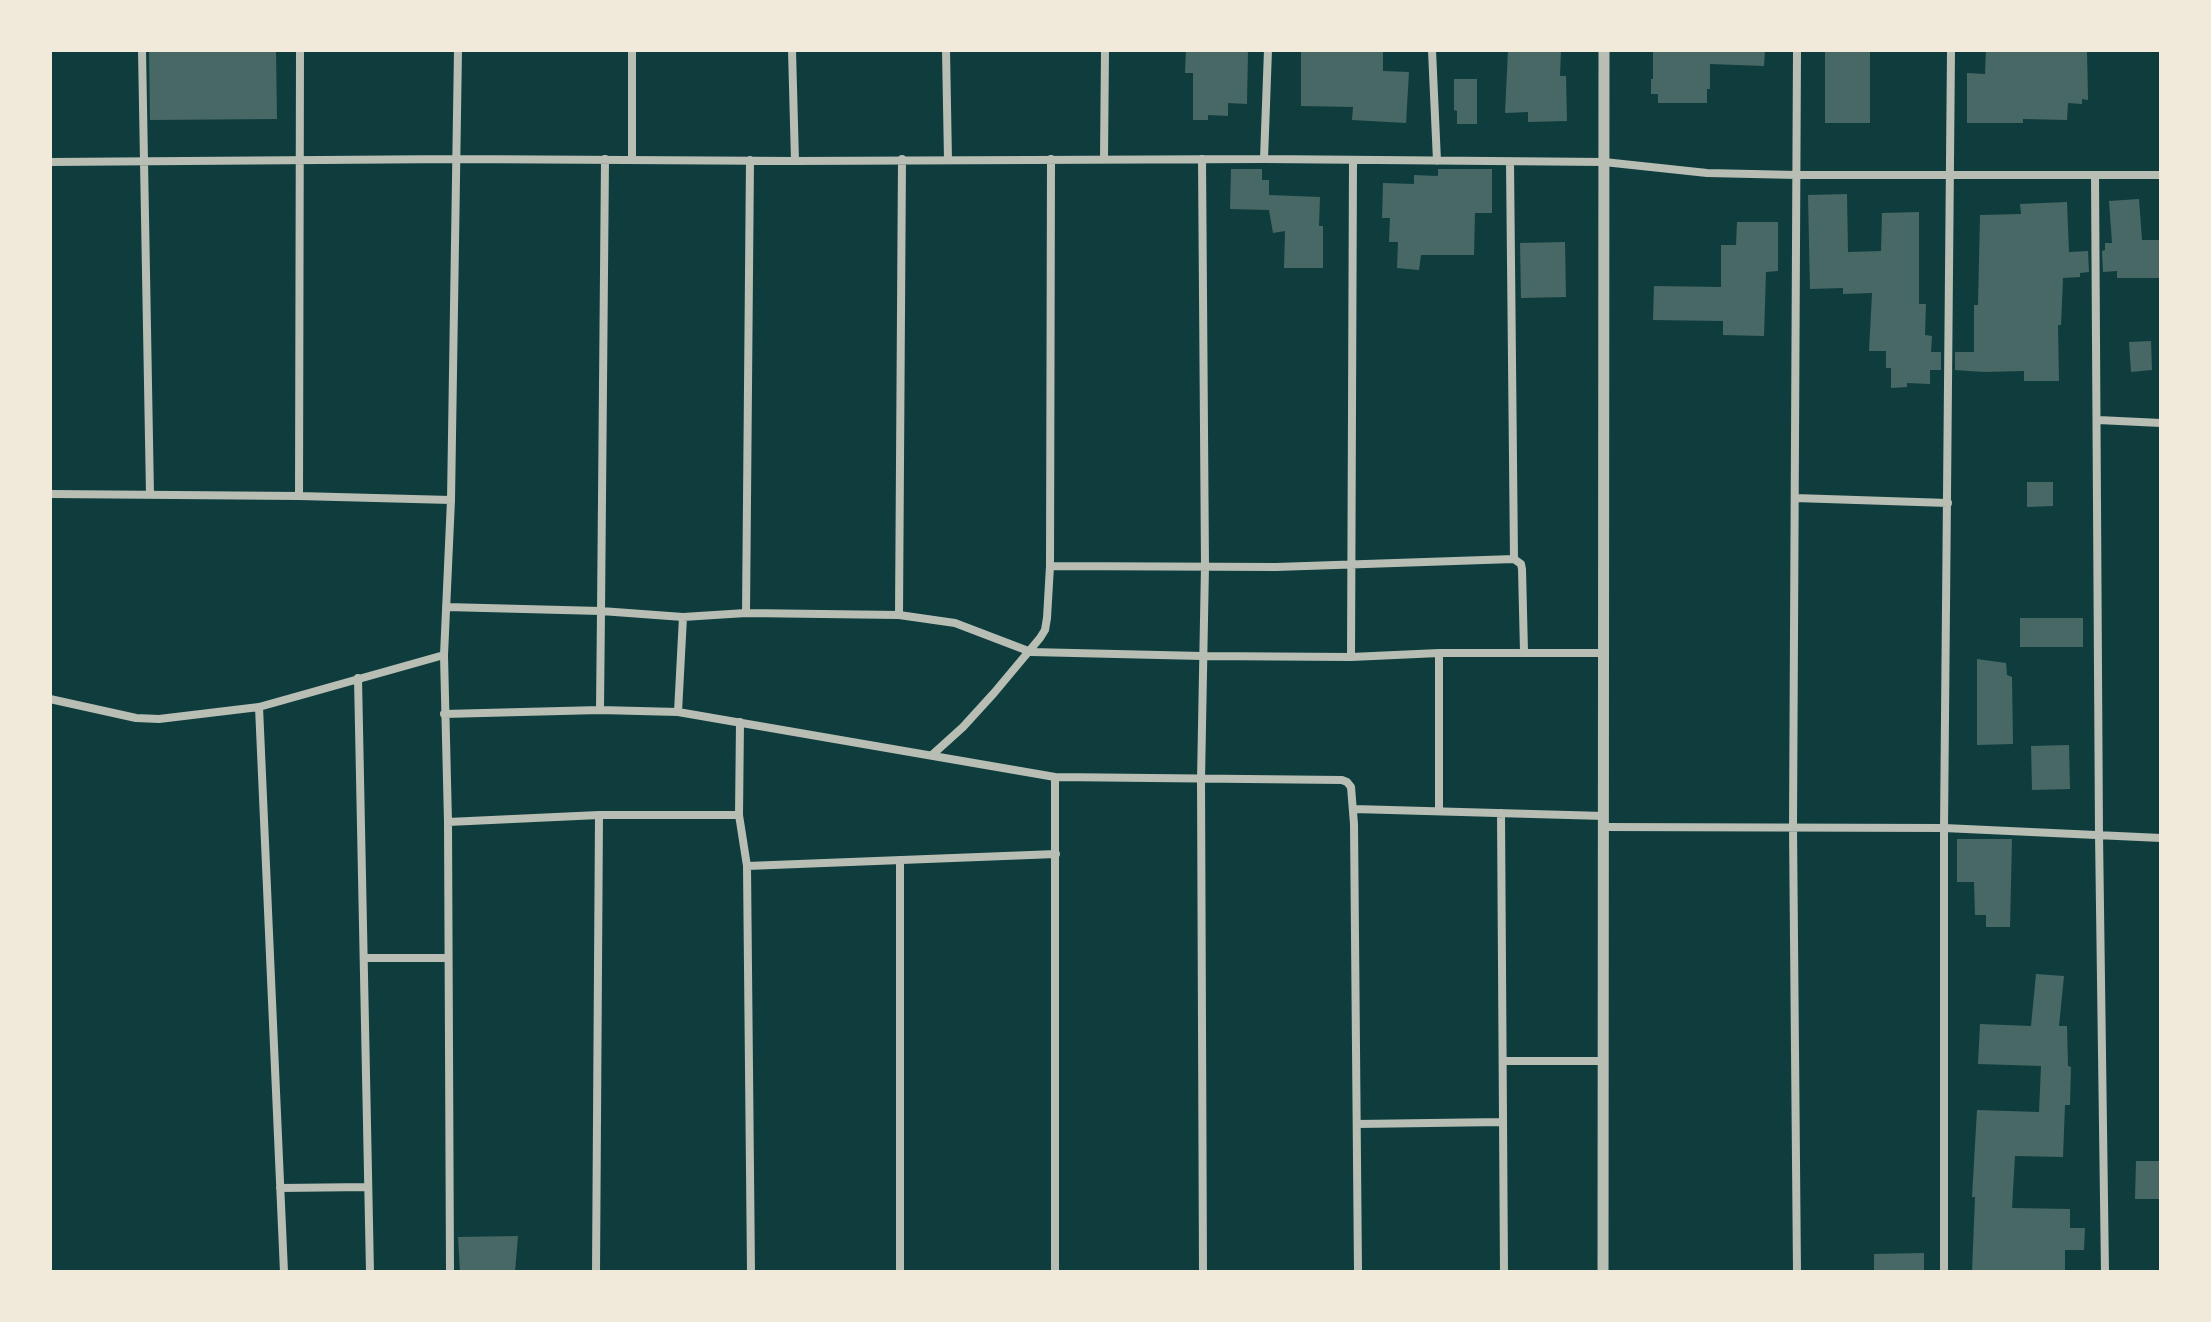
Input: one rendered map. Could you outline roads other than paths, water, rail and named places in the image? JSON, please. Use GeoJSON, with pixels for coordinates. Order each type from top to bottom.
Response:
{"type":"FeatureCollection","features":[{"type":"Feature","properties":{"kind":"street"},"geometry":{"type":"LineString","coordinates":[[142,50],[150,495]]}},
{"type":"Feature","properties":{"kind":"street"},"geometry":{"type":"LineString","coordinates":[[299,496],[300,50]]}},
{"type":"Feature","properties":{"kind":"street"},"geometry":{"type":"LineString","coordinates":[[450,1272],[444,655],[451,500],[458,50]]}},
{"type":"Feature","properties":{"kind":"street"},"geometry":{"type":"LineString","coordinates":[[632,50],[632,159]]}},
{"type":"Feature","properties":{"kind":"street"},"geometry":{"type":"LineString","coordinates":[[792,50],[795,161]]}},
{"type":"Feature","properties":{"kind":"street"},"geometry":{"type":"LineString","coordinates":[[946,50],[948,160]]}},
{"type":"Feature","properties":{"kind":"street"},"geometry":{"type":"LineString","coordinates":[[1104,158],[1105,50]]}},
{"type":"Feature","properties":{"kind":"street"},"geometry":{"type":"LineString","coordinates":[[1264,159],[1268,50]]}},
{"type":"Feature","properties":{"kind":"street"},"geometry":{"type":"LineString","coordinates":[[1432,50],[1437,161]]}},
{"type":"Feature","properties":{"kind":"street"},"geometry":{"type":"LineString","coordinates":[[1603,1272],[1604,50]]}},
{"type":"Feature","properties":{"kind":"street"},"geometry":{"type":"LineString","coordinates":[[1797,50],[1793,827],[1797,1272]]}},
{"type":"Feature","properties":{"kind":"street"},"geometry":{"type":"LineString","coordinates":[[1944,1272],[1944,828],[1951,50]]}},
{"type":"Feature","properties":{"kind":"street"},"geometry":{"type":"LineString","coordinates":[[50,162],[1104,158],[1604,162],[1707,173],[1797,175],[2161,175]]}},
{"type":"Feature","properties":{"kind":"street"},"geometry":{"type":"LineString","coordinates":[[600,710],[605,159]]}},
{"type":"Feature","properties":{"kind":"street"},"geometry":{"type":"LineString","coordinates":[[899,615],[902,159]]}},
{"type":"Feature","properties":{"kind":"street"},"geometry":{"type":"LineString","coordinates":[[932,755],[963,727],[1031,652],[1045,630],[1050,566],[1051,159]]}},
{"type":"Feature","properties":{"kind":"street"},"geometry":{"type":"LineString","coordinates":[[1202,159],[1205,566],[1201,780],[1203,1272]]}},
{"type":"Feature","properties":{"kind":"street"},"geometry":{"type":"LineString","coordinates":[[746,613],[750,160]]}},
{"type":"Feature","properties":{"kind":"street"},"geometry":{"type":"LineString","coordinates":[[1351,657],[1353,160]]}},
{"type":"Feature","properties":{"kind":"street"},"geometry":{"type":"LineString","coordinates":[[1510,162],[1514,559]]}},
{"type":"Feature","properties":{"kind":"street"},"geometry":{"type":"LineString","coordinates":[[2095,176],[2105,1272]]}},
{"type":"Feature","properties":{"kind":"street"},"geometry":{"type":"LineString","coordinates":[[2098,420],[2161,423]]}},
{"type":"Feature","properties":{"kind":"street"},"geometry":{"type":"LineString","coordinates":[[50,494],[451,500]]}},
{"type":"Feature","properties":{"kind":"street"},"geometry":{"type":"LineString","coordinates":[[1795,498],[1948,503]]}},
{"type":"Feature","properties":{"kind":"street"},"geometry":{"type":"LineString","coordinates":[[1050,566],[1350,565],[1514,559],[1522,569],[1524,652]]}},
{"type":"Feature","properties":{"kind":"street"},"geometry":{"type":"LineString","coordinates":[[446,607],[601,611],[683,617],[746,613],[899,615],[955,623],[1031,652],[1351,657],[1439,653],[1603,653]]}},
{"type":"Feature","properties":{"kind":"street"},"geometry":{"type":"LineString","coordinates":[[678,712],[683,617]]}},
{"type":"Feature","properties":{"kind":"street"},"geometry":{"type":"LineString","coordinates":[[1439,653],[1439,811]]}},
{"type":"Feature","properties":{"kind":"street"},"geometry":{"type":"LineString","coordinates":[[50,699],[118,715],[159,719],[259,707],[444,655]]}},
{"type":"Feature","properties":{"kind":"street"},"geometry":{"type":"LineString","coordinates":[[358,678],[370,1272]]}},
{"type":"Feature","properties":{"kind":"street"},"geometry":{"type":"LineString","coordinates":[[259,707],[284,1272]]}},
{"type":"Feature","properties":{"kind":"street"},"geometry":{"type":"LineString","coordinates":[[444,714],[600,710],[678,712],[1055,777],[1342,780],[1351,787],[1354,809],[1358,1272]]}},
{"type":"Feature","properties":{"kind":"street"},"geometry":{"type":"LineString","coordinates":[[740,722],[739,815],[747,866],[751,1272]]}},
{"type":"Feature","properties":{"kind":"street"},"geometry":{"type":"LineString","coordinates":[[1055,777],[1055,1272]]}},
{"type":"Feature","properties":{"kind":"street"},"geometry":{"type":"LineString","coordinates":[[1354,809],[1501,813],[1604,822],[1944,828],[2161,838]]}},
{"type":"Feature","properties":{"kind":"street"},"geometry":{"type":"LineString","coordinates":[[1501,813],[1504,1272]]}},
{"type":"Feature","properties":{"kind":"street"},"geometry":{"type":"LineString","coordinates":[[448,822],[599,815],[739,815]]}},
{"type":"Feature","properties":{"kind":"street"},"geometry":{"type":"LineString","coordinates":[[596,1272],[599,815]]}},
{"type":"Feature","properties":{"kind":"street"},"geometry":{"type":"LineString","coordinates":[[747,866],[1056,854]]}},
{"type":"Feature","properties":{"kind":"street"},"geometry":{"type":"LineString","coordinates":[[900,860],[900,1272]]}},
{"type":"Feature","properties":{"kind":"street"},"geometry":{"type":"LineString","coordinates":[[365,958],[448,958]]}},
{"type":"Feature","properties":{"kind":"street"},"geometry":{"type":"LineString","coordinates":[[1503,1061],[1603,1061]]}},
{"type":"Feature","properties":{"kind":"street"},"geometry":{"type":"LineString","coordinates":[[1357,1124],[1503,1122]]}},
{"type":"Feature","properties":{"kind":"street"},"geometry":{"type":"LineString","coordinates":[[280,1188],[368,1187]]}}]}
